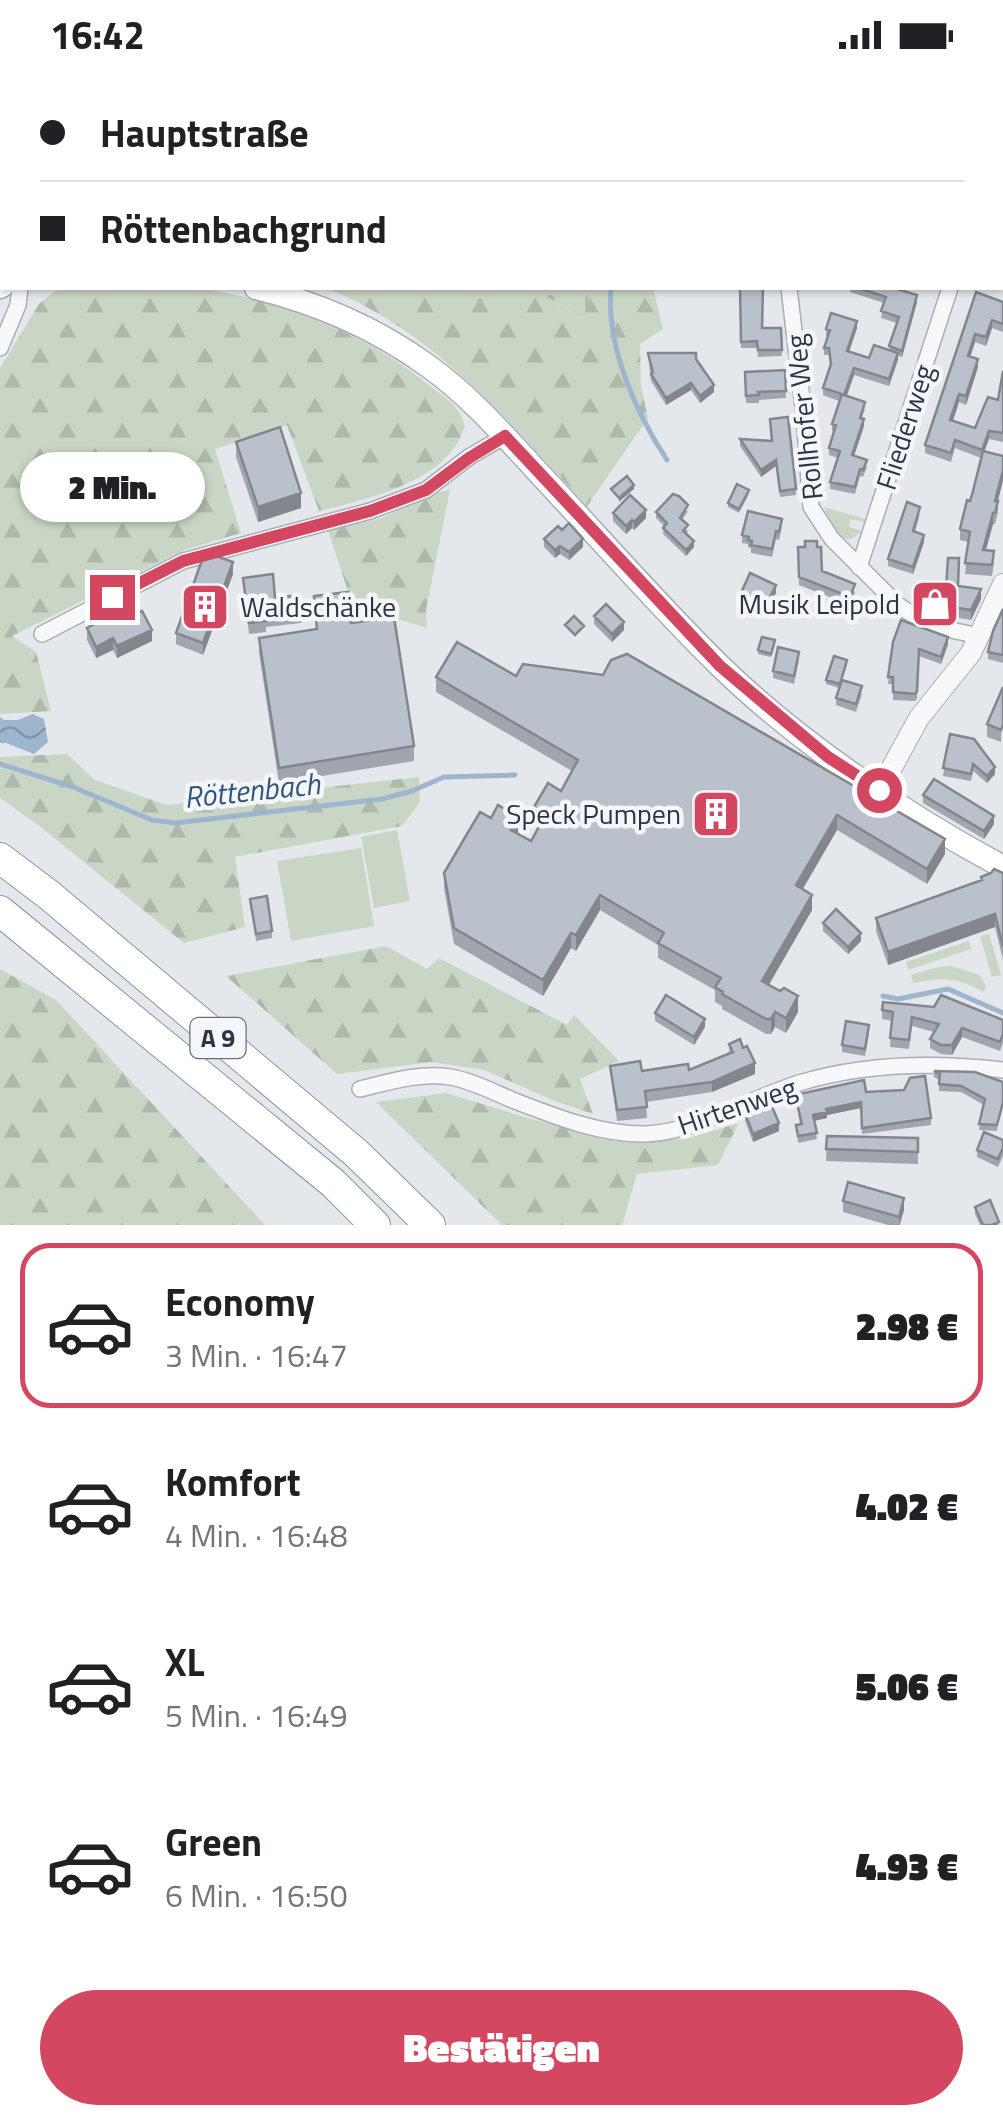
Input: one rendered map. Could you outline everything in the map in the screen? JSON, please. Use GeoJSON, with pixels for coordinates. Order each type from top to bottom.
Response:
{"type":"FeatureCollection","features":[{"type":"Feature","properties":{"kind":"highway","name":"A 9"},"geometry":{"type":"LineString","coordinates":[[0,858],[341,1141],[430,1225]]}},
{"type":"Feature","properties":{"kind":"highway","name":"A 9"},"geometry":{"type":"LineString","coordinates":[[0,911],[333,1183],[374,1225]]}},
{"type":"Feature","properties":{"kind":"main road"},"geometry":{"type":"LineString","coordinates":[[265,290],[336,314],[398,347],[450,382],[720,666],[828,757],[1003,867]]}},
{"type":"Feature","properties":{"kind":"street"},"geometry":{"type":"LineString","coordinates":[[0,348],[18,305],[20,290]]}},
{"type":"Feature","properties":{"kind":"street","name":"Rollhofer Weg"},"geometry":{"type":"LineString","coordinates":[[788,290],[811,507],[832,539],[898,605],[928,625],[979,636]]}},
{"type":"Feature","properties":{"kind":"street","name":"Fliederweg"},"geometry":{"type":"LineString","coordinates":[[859,567],[949,290]]}},
{"type":"Feature","properties":{"kind":"street"},"geometry":{"type":"LineString","coordinates":[[42,634],[183,561],[370,511],[426,490],[505,436]]}},
{"type":"Feature","properties":{"kind":"street"},"geometry":{"type":"LineString","coordinates":[[879,790],[919,718],[971,653],[1003,584]]}},
{"type":"Feature","properties":{"kind":"street","name":"Hirtenweg"},"geometry":{"type":"LineString","coordinates":[[360,1089],[408,1078],[447,1076],[602,1130],[650,1134],[690,1125],[798,1083],[880,1066],[1003,1070]]}},
{"type":"Feature","properties":{"kind":"green space"},"geometry":{"type":"Polygon","coordinates":[[[205,290],[292,311],[351,335],[406,368],[452,404],[465,426],[442,461],[411,482],[319,511],[287,425],[215,449],[241,533],[184,550],[12,636],[36,652],[51,711],[0,714],[0,368],[39,304],[55,291],[205,290]]]}},
{"type":"Feature","properties":{"kind":"green space"},"geometry":{"type":"Polygon","coordinates":[[[330,290],[535,290],[583,319],[590,290],[653,290],[663,329],[640,344],[641,386],[648,418],[587,506],[468,382],[402,328],[330,290]]]}},
{"type":"Feature","properties":{"kind":"green space"},"geometry":{"type":"Polygon","coordinates":[[[535,290],[590,290],[584,319],[535,290]]]}},
{"type":"Feature","properties":{"kind":"green space"},"geometry":{"type":"Polygon","coordinates":[[[450,490],[426,610],[427,628],[394,618],[359,625],[328,530],[382,518],[433,493],[450,490]]]}},
{"type":"Feature","properties":{"kind":"green space"},"geometry":{"type":"Polygon","coordinates":[[[824,507],[865,519],[850,519],[849,527],[862,531],[851,539],[840,536],[824,507]]]}},
{"type":"Feature","properties":{"kind":"green space"},"geometry":{"type":"Polygon","coordinates":[[[67,754],[95,780],[167,805],[419,777],[420,802],[402,826],[235,857],[245,927],[184,943],[0,798],[0,757],[67,754]]]}},
{"type":"Feature","properties":{"kind":"green space"},"geometry":{"type":"Polygon","coordinates":[[[397,830],[410,901],[374,908],[361,837],[397,830]]]}},
{"type":"Feature","properties":{"kind":"green space"},"geometry":{"type":"Polygon","coordinates":[[[361,848],[374,926],[291,941],[277,861],[361,848]]]}},
{"type":"Feature","properties":{"kind":"green space"},"geometry":{"type":"Polygon","coordinates":[[[989,934],[1001,975],[992,977],[980,936],[989,934]]]}},
{"type":"Feature","properties":{"kind":"green space"},"geometry":{"type":"Polygon","coordinates":[[[969,941],[971,949],[908,970],[906,962],[969,941]]]}},
{"type":"Feature","properties":{"kind":"green space"},"geometry":{"type":"Polygon","coordinates":[[[386,946],[427,969],[439,958],[567,1025],[574,1015],[619,1061],[580,1079],[593,1114],[484,1070],[432,1062],[337,1074],[226,976],[386,946]]]}},
{"type":"Feature","properties":{"kind":"green space"},"geometry":{"type":"Polygon","coordinates":[[[951,966],[980,975],[986,986],[984,992],[950,980],[913,983],[911,975],[951,966]]]}},
{"type":"Feature","properties":{"kind":"green space"},"geometry":{"type":"Polygon","coordinates":[[[0,969],[56,1000],[265,1225],[0,1225],[0,969]]]}},
{"type":"Feature","properties":{"kind":"green space"},"geometry":{"type":"Polygon","coordinates":[[[446,1093],[616,1141],[685,1139],[739,1123],[718,1165],[637,1174],[622,1225],[502,1225],[376,1102],[446,1093]]]}},
{"type":"Feature","properties":{"kind":"water"},"geometry":{"type":"Polygon","coordinates":[[[33,714],[44,719],[48,742],[34,754],[0,743],[0,717],[18,720],[33,714]]]}},
{"type":"Feature","properties":{"kind":"building"},"geometry":{"type":"Polygon","coordinates":[[[740,290],[763,290],[762,328],[781,328],[782,350],[758,350],[757,341],[741,342],[740,290]]]}},
{"type":"Feature","properties":{"kind":"building"},"geometry":{"type":"Polygon","coordinates":[[[864,290],[901,290],[917,295],[902,351],[889,346],[899,317],[881,311],[886,297],[864,290]]]}},
{"type":"Feature","properties":{"kind":"building"},"geometry":{"type":"Polygon","coordinates":[[[976,292],[1003,302],[1003,324],[992,320],[986,337],[975,334],[968,356],[978,359],[966,396],[959,394],[950,420],[975,428],[988,397],[998,400],[1003,371],[1003,433],[989,431],[982,450],[955,440],[951,453],[925,445],[976,292]]]}},
{"type":"Feature","properties":{"kind":"building"},"geometry":{"type":"Polygon","coordinates":[[[831,313],[857,321],[847,351],[869,358],[874,345],[898,353],[889,379],[854,368],[844,395],[865,402],[860,418],[864,419],[852,455],[867,460],[855,487],[830,482],[840,451],[829,448],[836,425],[832,424],[842,394],[823,388],[831,364],[829,348],[824,348],[831,313]]]}},
{"type":"Feature","properties":{"kind":"building"},"geometry":{"type":"Polygon","coordinates":[[[648,353],[696,353],[714,385],[700,396],[691,383],[666,398],[651,374],[648,353]]]}},
{"type":"Feature","properties":{"kind":"building"},"geometry":{"type":"Polygon","coordinates":[[[785,370],[786,391],[746,396],[745,372],[785,370]]]}},
{"type":"Feature","properties":{"kind":"building"},"geometry":{"type":"Polygon","coordinates":[[[788,417],[796,489],[780,491],[776,460],[761,470],[740,439],[772,441],[770,419],[788,417]]]}},
{"type":"Feature","properties":{"kind":"building"},"geometry":{"type":"Polygon","coordinates":[[[280,427],[301,493],[258,507],[236,442],[280,427]]]}},
{"type":"Feature","properties":{"kind":"building"},"geometry":{"type":"Polygon","coordinates":[[[983,451],[1003,456],[998,501],[983,550],[994,551],[992,565],[965,563],[970,532],[960,529],[983,451]]]}},
{"type":"Feature","properties":{"kind":"building"},"geometry":{"type":"Polygon","coordinates":[[[627,476],[634,485],[619,498],[611,489],[627,476]]]}},
{"type":"Feature","properties":{"kind":"building"},"geometry":{"type":"Polygon","coordinates":[[[737,484],[749,490],[739,509],[728,503],[737,484]]]}},
{"type":"Feature","properties":{"kind":"building"},"geometry":{"type":"Polygon","coordinates":[[[673,494],[688,505],[680,518],[688,525],[683,531],[694,541],[686,550],[663,528],[667,523],[656,512],[673,494]]]}},
{"type":"Feature","properties":{"kind":"building"},"geometry":{"type":"Polygon","coordinates":[[[630,495],[646,510],[626,526],[613,513],[630,495]]]}},
{"type":"Feature","properties":{"kind":"building"},"geometry":{"type":"Polygon","coordinates":[[[907,502],[920,507],[913,531],[924,535],[913,567],[888,559],[907,502]]]}},
{"type":"Feature","properties":{"kind":"building"},"geometry":{"type":"Polygon","coordinates":[[[748,511],[782,519],[772,549],[751,545],[749,537],[742,535],[748,511]]]}},
{"type":"Feature","properties":{"kind":"building"},"geometry":{"type":"Polygon","coordinates":[[[569,523],[583,539],[569,552],[560,546],[555,550],[544,539],[558,526],[562,530],[569,523]]]}},
{"type":"Feature","properties":{"kind":"building"},"geometry":{"type":"Polygon","coordinates":[[[805,541],[817,541],[817,547],[821,547],[822,571],[855,584],[850,597],[799,577],[798,547],[805,547],[805,541]]]}},
{"type":"Feature","properties":{"kind":"building","name":"Waldschänke"},"geometry":{"type":"Polygon","coordinates":[[[213,555],[233,562],[203,643],[176,633],[202,560],[213,555]]]}},
{"type":"Feature","properties":{"kind":"building"},"geometry":{"type":"Polygon","coordinates":[[[948,558],[959,558],[958,586],[981,589],[971,610],[932,604],[915,592],[916,584],[946,588],[948,558]]]}},
{"type":"Feature","properties":{"kind":"building"},"geometry":{"type":"Polygon","coordinates":[[[750,573],[776,585],[766,605],[741,593],[750,573]]]}},
{"type":"Feature","properties":{"kind":"building"},"geometry":{"type":"Polygon","coordinates":[[[273,574],[275,598],[299,595],[301,612],[265,616],[266,621],[249,623],[243,578],[273,574]]]}},
{"type":"Feature","properties":{"kind":"building"},"geometry":{"type":"Polygon","coordinates":[[[348,592],[351,623],[394,617],[414,746],[279,768],[259,638],[317,629],[314,596],[348,592]]]}},
{"type":"Feature","properties":{"kind":"building"},"geometry":{"type":"Polygon","coordinates":[[[122,598],[131,617],[142,611],[152,630],[117,646],[113,638],[96,647],[87,628],[104,619],[99,609],[122,598]]]}},
{"type":"Feature","properties":{"kind":"building"},"geometry":{"type":"Polygon","coordinates":[[[606,604],[624,622],[612,634],[594,616],[606,604]]]}},
{"type":"Feature","properties":{"kind":"building"},"geometry":{"type":"Polygon","coordinates":[[[1003,609],[1003,655],[988,652],[1003,609]]]}},
{"type":"Feature","properties":{"kind":"building"},"geometry":{"type":"Polygon","coordinates":[[[574,616],[584,626],[575,635],[565,625],[574,616]]]}},
{"type":"Feature","properties":{"kind":"building"},"geometry":{"type":"Polygon","coordinates":[[[901,620],[948,637],[941,657],[919,649],[915,694],[893,692],[893,677],[888,677],[901,620]]]}},
{"type":"Feature","properties":{"kind":"building"},"geometry":{"type":"Polygon","coordinates":[[[762,637],[775,640],[771,654],[758,650],[762,637]]]}},
{"type":"Feature","properties":{"kind":"building","name":"Speck Pumpen"},"geometry":{"type":"Polygon","coordinates":[[[457,642],[516,676],[523,664],[603,675],[611,660],[627,654],[945,839],[927,869],[837,815],[796,885],[812,895],[762,981],[798,996],[786,1018],[775,1012],[771,1019],[766,1019],[722,994],[715,987],[721,978],[658,943],[664,933],[600,895],[543,980],[454,928],[444,873],[480,812],[491,818],[498,805],[518,817],[511,830],[531,841],[546,814],[534,807],[548,783],[561,791],[578,760],[436,677],[457,642]]]}},
{"type":"Feature","properties":{"kind":"building"},"geometry":{"type":"Polygon","coordinates":[[[778,647],[799,652],[794,676],[773,671],[778,647]]]}},
{"type":"Feature","properties":{"kind":"building"},"geometry":{"type":"Polygon","coordinates":[[[834,656],[847,660],[840,684],[826,680],[834,656]]]}},
{"type":"Feature","properties":{"kind":"building"},"geometry":{"type":"Polygon","coordinates":[[[842,680],[862,686],[856,704],[836,698],[842,680]]]}},
{"type":"Feature","properties":{"kind":"building"},"geometry":{"type":"Polygon","coordinates":[[[1003,687],[1003,725],[1001,730],[987,724],[1003,687]]]}},
{"type":"Feature","properties":{"kind":"building"},"geometry":{"type":"Polygon","coordinates":[[[950,734],[974,739],[995,767],[987,776],[973,764],[971,774],[943,768],[950,734]]]}},
{"type":"Feature","properties":{"kind":"building"},"geometry":{"type":"Polygon","coordinates":[[[934,779],[994,816],[984,831],[923,795],[934,779]]]}},
{"type":"Feature","properties":{"kind":"building"},"geometry":{"type":"Polygon","coordinates":[[[994,869],[1003,873],[1003,947],[995,914],[888,952],[876,918],[982,880],[994,869]]]}},
{"type":"Feature","properties":{"kind":"building"},"geometry":{"type":"Polygon","coordinates":[[[267,896],[272,931],[256,934],[250,899],[267,896]]]}},
{"type":"Feature","properties":{"kind":"building"},"geometry":{"type":"Polygon","coordinates":[[[836,909],[861,933],[848,947],[823,923],[836,909]]]}},
{"type":"Feature","properties":{"kind":"building"},"geometry":{"type":"Polygon","coordinates":[[[666,995],[705,1019],[694,1037],[655,1013],[666,995]]]}},
{"type":"Feature","properties":{"kind":"building"},"geometry":{"type":"Polygon","coordinates":[[[941,995],[1003,1020],[1000,1042],[962,1028],[952,1045],[941,1045],[930,1039],[939,1024],[912,1017],[909,1040],[890,1038],[893,1012],[882,1010],[883,1002],[934,1007],[941,995]]]}},
{"type":"Feature","properties":{"kind":"building"},"geometry":{"type":"Polygon","coordinates":[[[846,1021],[869,1025],[865,1049],[842,1045],[846,1021]]]}},
{"type":"Feature","properties":{"kind":"building"},"geometry":{"type":"Polygon","coordinates":[[[740,1039],[755,1063],[712,1082],[645,1091],[647,1107],[617,1110],[610,1066],[640,1061],[642,1071],[688,1064],[689,1070],[733,1052],[729,1044],[740,1039]]]}},
{"type":"Feature","properties":{"kind":"building"},"geometry":{"type":"Polygon","coordinates":[[[934,1071],[975,1072],[1003,1082],[997,1125],[979,1124],[985,1099],[961,1086],[939,1084],[940,1074],[934,1071]]]}},
{"type":"Feature","properties":{"kind":"building"},"geometry":{"type":"Polygon","coordinates":[[[925,1076],[931,1118],[862,1128],[861,1102],[813,1115],[817,1133],[798,1136],[796,1125],[802,1124],[795,1095],[864,1080],[866,1092],[904,1090],[910,1078],[925,1076]]]}},
{"type":"Feature","properties":{"kind":"building"},"geometry":{"type":"Polygon","coordinates":[[[770,1102],[779,1123],[753,1134],[745,1113],[770,1102]]]}},
{"type":"Feature","properties":{"kind":"building"},"geometry":{"type":"Polygon","coordinates":[[[984,1132],[1003,1140],[998,1159],[977,1150],[984,1132]]]}},
{"type":"Feature","properties":{"kind":"building"},"geometry":{"type":"Polygon","coordinates":[[[827,1136],[918,1138],[918,1152],[826,1149],[827,1136]]]}},
{"type":"Feature","properties":{"kind":"building"},"geometry":{"type":"Polygon","coordinates":[[[848,1182],[904,1198],[899,1217],[843,1201],[848,1182]]]}},
{"type":"Feature","properties":{"kind":"building"},"geometry":{"type":"Polygon","coordinates":[[[990,1200],[999,1222],[983,1225],[975,1207],[990,1200]]]}},
{"type":"Feature","properties":{"kind":"waterway"},"geometry":{"type":"LineString","coordinates":[[611,290],[613,332],[625,377],[667,460]]}},
{"type":"Feature","properties":{"kind":"waterway","name":"Röttenbach"},"geometry":{"type":"LineString","coordinates":[[0,764],[73,787],[152,820],[175,823],[382,799],[444,777],[515,775]]}},
{"type":"Feature","properties":{"kind":"waterway","name":"Röttenbach"},"geometry":{"type":"LineString","coordinates":[[883,996],[898,999],[948,989],[1003,1013]]}},
{"type":"Feature","properties":{"kind":"place","name":"Musik Leipold"},"geometry":{"type":"Point","coordinates":[935,604]}},
{"type":"Feature","properties":{"kind":"place","name":"Waldschänke"},"geometry":{"type":"Point","coordinates":[205,607]}},
{"type":"Feature","properties":{"kind":"place","name":"Speck Pumpen"},"geometry":{"type":"Point","coordinates":[716,814]}},
{"type":"Feature","properties":{"kind":"route"},"geometry":{"type":"LineString","coordinates":[[112,597],[183,561],[370,511],[426,490],[505,436],[720,666],[828,757],[879,790]]}}]}
